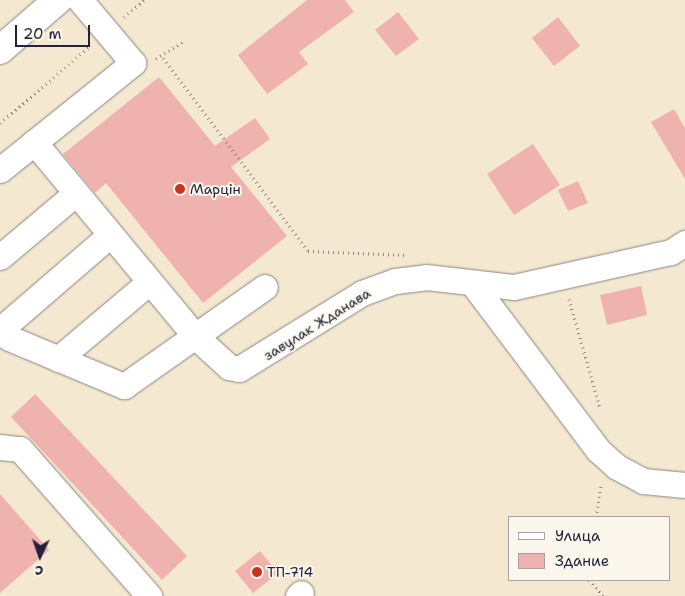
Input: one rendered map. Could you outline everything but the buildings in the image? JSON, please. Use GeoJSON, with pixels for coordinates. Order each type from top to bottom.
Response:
{"type":"FeatureCollection","features":[{"type":"Feature","properties":{"kind":"main road"},"geometry":{"type":"LineString","coordinates":[[0,50],[58,0]]}},
{"type":"Feature","properties":{"kind":"street"},"geometry":{"type":"LineString","coordinates":[[0,170],[133,63],[80,0]]}},
{"type":"Feature","properties":{"kind":"street","name":"завулак Жданава"},"geometry":{"type":"LineString","coordinates":[[34,142],[195,336],[229,367],[239,369],[362,293],[395,281],[426,278],[514,288],[672,252],[685,243]]}},
{"type":"Feature","properties":{"kind":"street"},"geometry":{"type":"LineString","coordinates":[[0,257],[76,193]]}},
{"type":"Feature","properties":{"kind":"street"},"geometry":{"type":"LineString","coordinates":[[110,235],[0,328],[9,338],[124,386],[265,287]]}},
{"type":"Feature","properties":{"kind":"street"},"geometry":{"type":"LineString","coordinates":[[58,359],[149,282]]}},
{"type":"Feature","properties":{"kind":"street"},"geometry":{"type":"LineString","coordinates":[[473,284],[606,457],[643,481],[685,485]]}},
{"type":"Feature","properties":{"kind":"street"},"geometry":{"type":"LineString","coordinates":[[0,447],[20,449],[149,596]]}},
{"type":"Feature","properties":{"kind":"path"},"geometry":{"type":"LineString","coordinates":[[0,122],[144,0]]}},
{"type":"Feature","properties":{"kind":"path"},"geometry":{"type":"LineString","coordinates":[[133,63],[163,58],[184,41]]}},
{"type":"Feature","properties":{"kind":"path"},"geometry":{"type":"LineString","coordinates":[[163,58],[308,250],[404,252],[426,278]]}},
{"type":"Feature","properties":{"kind":"path"},"geometry":{"type":"LineString","coordinates":[[590,581],[603,596]]}},
{"type":"Feature","properties":{"kind":"place","name":"Марцін"},"geometry":{"type":"Point","coordinates":[180,189]}},
{"type":"Feature","properties":{"kind":"place","name":"ТП-714"},"geometry":{"type":"Point","coordinates":[257,572]}}]}
